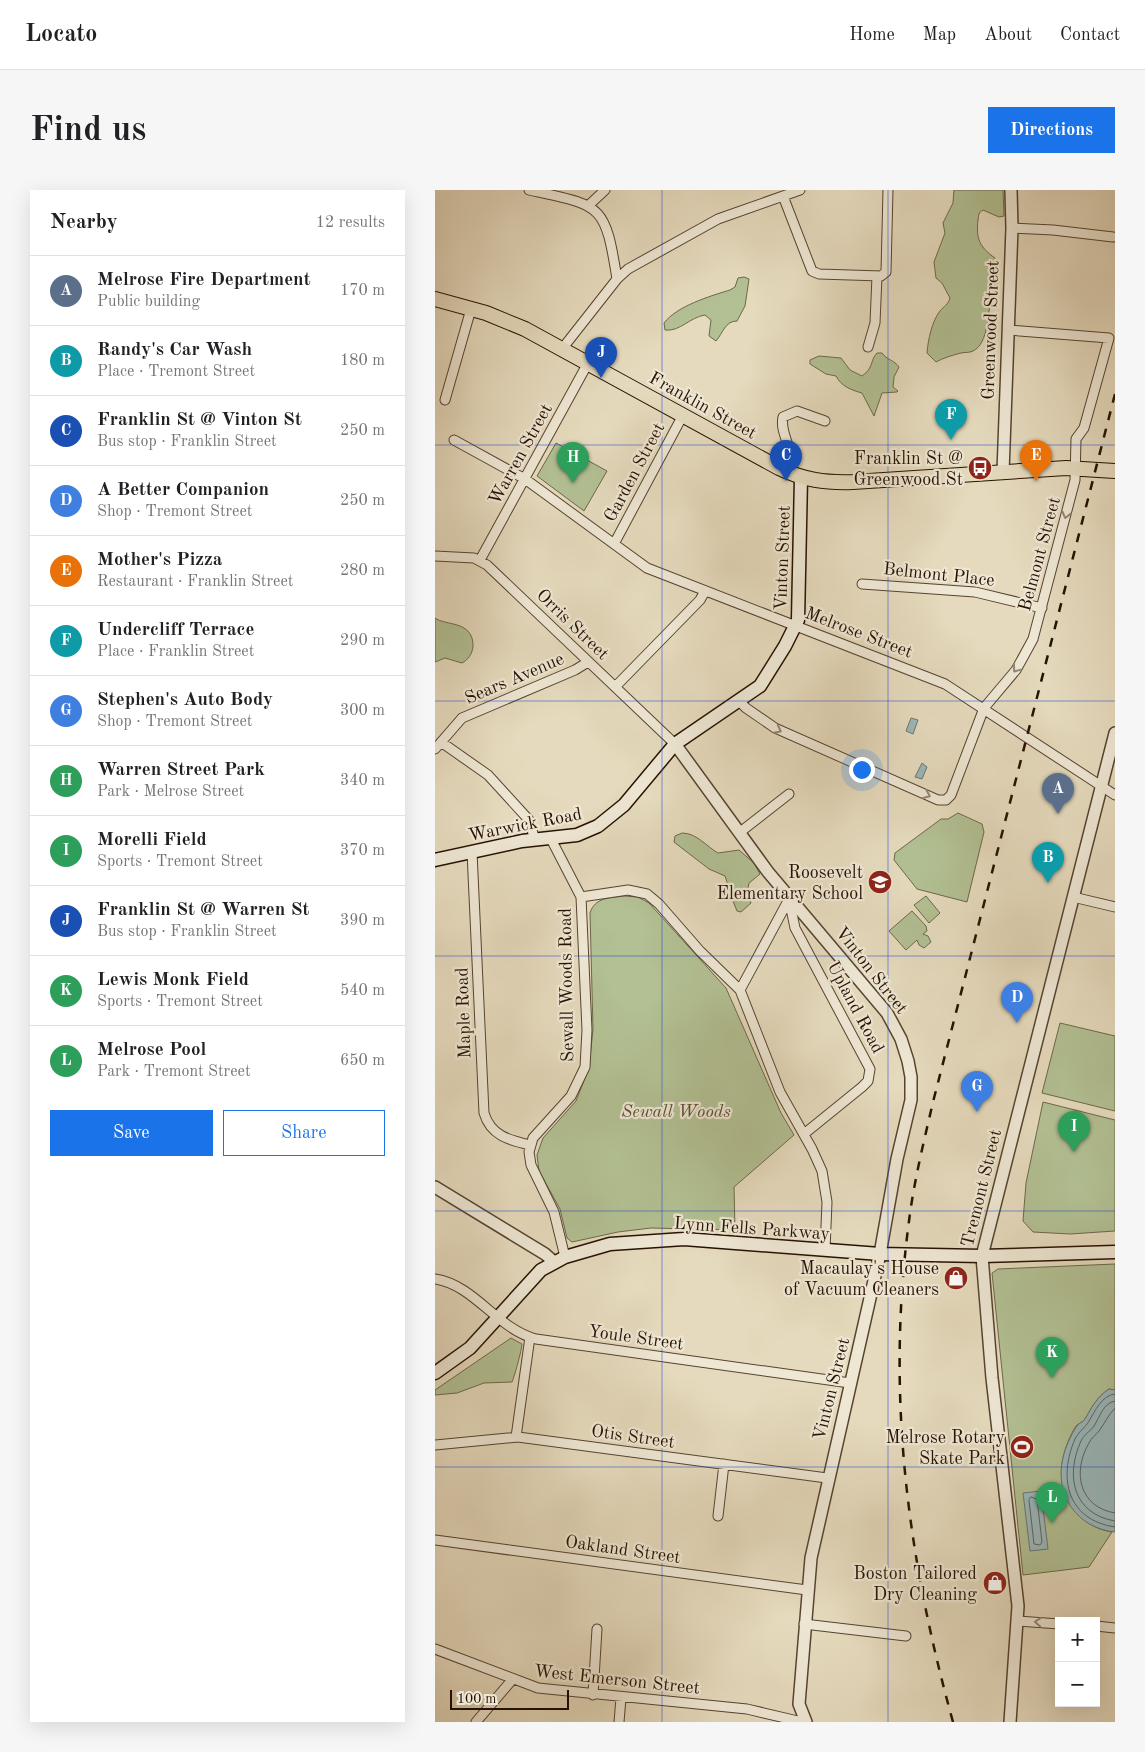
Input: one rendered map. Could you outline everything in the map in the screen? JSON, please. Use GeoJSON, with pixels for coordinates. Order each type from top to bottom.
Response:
{"type":"FeatureCollection","features":[{"type":"Feature","properties":{"kind":"main road","name":"Franklin Street"},"geometry":{"type":"LineString","coordinates":[[435,299],[516,324],[801,478],[837,483],[1075,468],[1115,471]]}},
{"type":"Feature","properties":{"kind":"main road","name":"Vinton Street"},"geometry":{"type":"LineString","coordinates":[[675,744],[761,684],[796,625],[800,596],[801,478]]}},
{"type":"Feature","properties":{"kind":"main road","name":"Warwick Road"},"geometry":{"type":"LineString","coordinates":[[435,860],[535,840],[581,834],[609,820],[675,744]]}},
{"type":"Feature","properties":{"kind":"main road","name":"Lynn Fells Parkway"},"geometry":{"type":"LineString","coordinates":[[435,1373],[470,1348],[531,1280],[559,1260],[610,1244],[665,1239],[880,1254],[982,1256],[1115,1252]]}},
{"type":"Feature","properties":{"kind":"street"},"geometry":{"type":"LineString","coordinates":[[529,190],[589,205],[602,219],[609,232],[617,280]]}},
{"type":"Feature","properties":{"kind":"street"},"geometry":{"type":"LineString","coordinates":[[589,205],[605,190]]}},
{"type":"Feature","properties":{"kind":"street"},"geometry":{"type":"LineString","coordinates":[[562,349],[617,280],[638,263],[701,228],[800,190]]}},
{"type":"Feature","properties":{"kind":"street"},"geometry":{"type":"LineString","coordinates":[[783,196],[812,271],[819,274],[883,276],[886,273],[888,190]]}},
{"type":"Feature","properties":{"kind":"street","name":"Greenwood Street"},"geometry":{"type":"LineString","coordinates":[[1003,472],[1012,228],[1011,190]]}},
{"type":"Feature","properties":{"kind":"street"},"geometry":{"type":"LineString","coordinates":[[1012,228],[1053,230],[1113,237]]}},
{"type":"Feature","properties":{"kind":"street"},"geometry":{"type":"LineString","coordinates":[[868,347],[875,323],[877,276]]}},
{"type":"Feature","properties":{"kind":"street"},"geometry":{"type":"LineString","coordinates":[[445,400],[471,309]]}},
{"type":"Feature","properties":{"kind":"street","name":"Belmont Street"},"geometry":{"type":"LineString","coordinates":[[739,701],[747,709],[775,728],[942,800],[952,794],[984,708],[1024,659],[1035,631],[1075,480],[1077,440],[1084,428],[1109,338],[1008,330]]}},
{"type":"Feature","properties":{"kind":"street","name":"Warren Street"},"geometry":{"type":"LineString","coordinates":[[480,560],[588,363]]}},
{"type":"Feature","properties":{"kind":"street"},"geometry":{"type":"LineString","coordinates":[[788,472],[792,458],[782,422],[783,417],[797,411],[825,421]]}},
{"type":"Feature","properties":{"kind":"street","name":"Garden Street"},"geometry":{"type":"LineString","coordinates":[[614,544],[683,415]]}},
{"type":"Feature","properties":{"kind":"street","name":"Melrose Street"},"geometry":{"type":"LineString","coordinates":[[454,440],[525,479],[647,568],[939,681],[984,708],[1115,795]]}},
{"type":"Feature","properties":{"kind":"street"},"geometry":{"type":"LineString","coordinates":[[435,556],[480,560]]}},
{"type":"Feature","properties":{"kind":"street","name":"Orris Street"},"geometry":{"type":"LineString","coordinates":[[480,560],[495,572],[675,744]]}},
{"type":"Feature","properties":{"kind":"street","name":"Belmont Place"},"geometry":{"type":"LineString","coordinates":[[862,584],[975,592],[1042,608]]}},
{"type":"Feature","properties":{"kind":"street"},"geometry":{"type":"LineString","coordinates":[[615,687],[699,600],[705,591]]}},
{"type":"Feature","properties":{"kind":"street","name":"Sears Avenue"},"geometry":{"type":"LineString","coordinates":[[438,746],[462,718],[575,670],[588,662]]}},
{"type":"Feature","properties":{"kind":"street","name":"Tremont Street"},"geometry":{"type":"LineString","coordinates":[[1010,1722],[1018,1621],[992,1378],[982,1256],[1115,733]]}},
{"type":"Feature","properties":{"kind":"street","name":"Vinton Street"},"geometry":{"type":"LineString","coordinates":[[675,744],[789,899],[887,1013],[901,1039],[909,1062],[911,1100],[897,1159],[880,1254],[827,1478],[811,1558],[804,1624],[799,1704],[806,1722]]}},
{"type":"Feature","properties":{"kind":"street"},"geometry":{"type":"LineString","coordinates":[[438,746],[488,775],[527,817],[535,840]]}},
{"type":"Feature","properties":{"kind":"street"},"geometry":{"type":"LineString","coordinates":[[739,833],[789,794]]}},
{"type":"Feature","properties":{"kind":"street"},"geometry":{"type":"LineString","coordinates":[[551,839],[581,897]]}},
{"type":"Feature","properties":{"kind":"street","name":"Maple Road"},"geometry":{"type":"LineString","coordinates":[[472,852],[484,1113],[491,1127],[498,1134],[507,1139],[530,1145]]}},
{"type":"Feature","properties":{"kind":"street","name":"Sewall Woods Road"},"geometry":{"type":"LineString","coordinates":[[530,1145],[533,1138],[557,1115],[571,1096],[585,1067],[587,1030],[581,897],[628,890],[647,894],[659,904],[700,951],[740,990],[779,1092],[816,1157],[826,1190],[825,1250]]}},
{"type":"Feature","properties":{"kind":"street"},"geometry":{"type":"LineString","coordinates":[[1073,897],[1115,907]]}},
{"type":"Feature","properties":{"kind":"street"},"geometry":{"type":"LineString","coordinates":[[740,990],[789,899]]}},
{"type":"Feature","properties":{"kind":"street","name":"Upland Road"},"geometry":{"type":"LineString","coordinates":[[789,899],[795,928],[870,1069],[869,1078],[865,1085],[803,1134]]}},
{"type":"Feature","properties":{"kind":"street"},"geometry":{"type":"LineString","coordinates":[[435,1187],[545,1254],[559,1260],[554,1212],[531,1166],[530,1145]]}},
{"type":"Feature","properties":{"kind":"street","name":"Youle Street"},"geometry":{"type":"LineString","coordinates":[[435,1279],[459,1288],[498,1317],[530,1337],[850,1384]]}},
{"type":"Feature","properties":{"kind":"street"},"geometry":{"type":"LineString","coordinates":[[516,1437],[530,1337]]}},
{"type":"Feature","properties":{"kind":"street","name":"Otis Street"},"geometry":{"type":"LineString","coordinates":[[435,1445],[516,1437],[827,1478]]}},
{"type":"Feature","properties":{"kind":"street"},"geometry":{"type":"LineString","coordinates":[[718,1516],[724,1464]]}},
{"type":"Feature","properties":{"kind":"street","name":"Oakland Street"},"geometry":{"type":"LineString","coordinates":[[435,1540],[807,1590]]}},
{"type":"Feature","properties":{"kind":"street"},"geometry":{"type":"LineString","coordinates":[[1018,1621],[1055,1624]]}},
{"type":"Feature","properties":{"kind":"street"},"geometry":{"type":"LineString","coordinates":[[804,1624],[906,1636]]}},
{"type":"Feature","properties":{"kind":"street"},"geometry":{"type":"LineString","coordinates":[[1100,1626],[1115,1628]]}},
{"type":"Feature","properties":{"kind":"street"},"geometry":{"type":"LineString","coordinates":[[593,1695],[597,1629]]}},
{"type":"Feature","properties":{"kind":"street","name":"West Emerson Street"},"geometry":{"type":"LineString","coordinates":[[435,1649],[474,1663],[511,1680],[538,1688],[621,1698],[747,1709],[802,1722]]}},
{"type":"Feature","properties":{"kind":"street"},"geometry":{"type":"LineString","coordinates":[[476,1722],[511,1680]]}},
{"type":"Feature","properties":{"kind":"street"},"geometry":{"type":"LineString","coordinates":[[619,1722],[621,1698]]}},
{"type":"Feature","properties":{"kind":"green space"},"geometry":{"type":"Polygon","coordinates":[[[954,190],[1003,190],[1004,216],[999,217],[983,210],[979,214],[977,226],[978,237],[982,246],[995,258],[998,279],[996,289],[990,298],[988,319],[982,342],[971,352],[955,355],[936,362],[927,353],[929,337],[937,315],[950,298],[942,283],[936,278],[934,262],[945,233],[943,223],[953,203],[954,190]]]}},
{"type":"Feature","properties":{"kind":"green space"},"geometry":{"type":"Polygon","coordinates":[[[744,277],[749,279],[745,306],[737,321],[727,325],[716,341],[709,336],[711,320],[705,315],[695,318],[675,329],[665,330],[664,323],[677,312],[694,302],[730,290],[735,287],[738,278],[744,277]]]}},
{"type":"Feature","properties":{"kind":"green space"},"geometry":{"type":"Polygon","coordinates":[[[877,353],[882,353],[899,367],[894,377],[893,387],[898,391],[882,393],[874,416],[862,393],[847,387],[836,376],[826,374],[810,364],[810,360],[819,356],[841,358],[850,370],[862,376],[870,367],[877,353]]]}},
{"type":"Feature","properties":{"kind":"green space"},"geometry":{"type":"Polygon","coordinates":[[[556,443],[607,471],[584,511],[537,476],[556,443]]]}},
{"type":"Feature","properties":{"kind":"green space"},"geometry":{"type":"Polygon","coordinates":[[[435,618],[458,625],[469,632],[473,647],[472,652],[464,662],[445,658],[435,662],[435,618]]]}},
{"type":"Feature","properties":{"kind":"green space"},"geometry":{"type":"Polygon","coordinates":[[[958,813],[982,824],[984,832],[967,902],[917,889],[894,860],[895,853],[941,819],[948,819],[958,813]]]}},
{"type":"Feature","properties":{"kind":"green space"},"geometry":{"type":"Polygon","coordinates":[[[682,833],[692,835],[718,853],[739,850],[754,863],[760,874],[749,883],[747,892],[751,903],[741,912],[737,911],[733,901],[725,891],[727,882],[725,876],[709,869],[674,842],[675,836],[682,833]]]}},
{"type":"Feature","properties":{"kind":"green space","name":"Sewall Woods"},"geometry":{"type":"Polygon","coordinates":[[[624,896],[638,897],[649,903],[726,988],[781,1113],[794,1135],[734,1187],[735,1230],[651,1228],[618,1232],[572,1242],[567,1238],[560,1209],[539,1171],[537,1155],[543,1138],[576,1101],[589,1068],[593,1029],[590,913],[599,901],[624,896]]]}},
{"type":"Feature","properties":{"kind":"green space"},"geometry":{"type":"Polygon","coordinates":[[[926,896],[940,913],[929,923],[914,905],[926,896]]]}},
{"type":"Feature","properties":{"kind":"green space"},"geometry":{"type":"Polygon","coordinates":[[[912,911],[926,926],[927,931],[923,934],[928,936],[931,942],[924,948],[919,945],[917,940],[906,950],[889,931],[912,911]]]}},
{"type":"Feature","properties":{"kind":"green space"},"geometry":{"type":"Polygon","coordinates":[[[1060,1023],[1115,1036],[1115,1111],[1042,1093],[1060,1023]]]}},
{"type":"Feature","properties":{"kind":"green space"},"geometry":{"type":"Polygon","coordinates":[[[1043,1102],[1115,1120],[1115,1231],[1070,1234],[1033,1232],[1023,1221],[1026,1183],[1043,1102]]]}},
{"type":"Feature","properties":{"kind":"green space"},"geometry":{"type":"Polygon","coordinates":[[[1115,1264],[1115,1390],[1109,1389],[1101,1395],[1084,1420],[1076,1426],[1065,1450],[1061,1471],[1062,1484],[1066,1495],[1071,1506],[1079,1516],[1100,1529],[1112,1532],[1089,1567],[1023,1575],[992,1273],[998,1269],[1115,1264]]]}},
{"type":"Feature","properties":{"kind":"green space"},"geometry":{"type":"Polygon","coordinates":[[[511,1338],[522,1344],[512,1382],[484,1383],[457,1393],[435,1395],[435,1390],[511,1338]]]}},
{"type":"Feature","properties":{"kind":"water"},"geometry":{"type":"Polygon","coordinates":[[[911,718],[918,720],[913,734],[906,731],[911,718]]]}},
{"type":"Feature","properties":{"kind":"water"},"geometry":{"type":"Polygon","coordinates":[[[922,763],[927,767],[922,779],[915,777],[922,763]]]}},
{"type":"Feature","properties":{"kind":"water"},"geometry":{"type":"Polygon","coordinates":[[[1109,1389],[1115,1390],[1115,1532],[1101,1529],[1079,1517],[1065,1497],[1061,1472],[1065,1450],[1075,1430],[1098,1399],[1109,1389]]]}},
{"type":"Feature","properties":{"kind":"water"},"geometry":{"type":"Polygon","coordinates":[[[1041,1491],[1048,1549],[1030,1551],[1023,1493],[1041,1491]]]}},
{"type":"Feature","properties":{"kind":"railway"},"geometry":{"type":"LineString","coordinates":[[953,1722],[923,1598],[905,1474],[900,1348],[902,1285],[909,1221],[916,1176],[933,1102],[1115,394]]}},
{"type":"Feature","properties":{"kind":"place","name":"Franklin St @ Warren St"},"geometry":{"type":"Point","coordinates":[601,378]}},
{"type":"Feature","properties":{"kind":"place","name":"Undercliff Terrace"},"geometry":{"type":"Point","coordinates":[951,440]}},
{"type":"Feature","properties":{"kind":"place","name":"Franklin St @ Greenwood St"},"geometry":{"type":"Point","coordinates":[980,468]}},
{"type":"Feature","properties":{"kind":"place","name":"Franklin St @ Vinton St"},"geometry":{"type":"Point","coordinates":[786,481]}},
{"type":"Feature","properties":{"kind":"place","name":"Mother's Pizza"},"geometry":{"type":"Point","coordinates":[1036,481]}},
{"type":"Feature","properties":{"kind":"place","name":"Warren Street Park"},"geometry":{"type":"Point","coordinates":[573,483]}},
{"type":"Feature","properties":{"kind":"place","name":"Melrose Fire Department"},"geometry":{"type":"Point","coordinates":[1058,814]}},
{"type":"Feature","properties":{"kind":"place","name":"Roosevelt Elementary School"},"geometry":{"type":"Point","coordinates":[880,882]}},
{"type":"Feature","properties":{"kind":"place","name":"Randy's Car Wash"},"geometry":{"type":"Point","coordinates":[1048,883]}},
{"type":"Feature","properties":{"kind":"place","name":"A Better Companion"},"geometry":{"type":"Point","coordinates":[1017,1023]}},
{"type":"Feature","properties":{"kind":"place","name":"Stephen's Auto Body"},"geometry":{"type":"Point","coordinates":[977,1112]}},
{"type":"Feature","properties":{"kind":"place","name":"Morelli Field"},"geometry":{"type":"Point","coordinates":[1074,1152]}},
{"type":"Feature","properties":{"kind":"place","name":"Macaulay's House of Vacuum Cleaners"},"geometry":{"type":"Point","coordinates":[956,1278]}},
{"type":"Feature","properties":{"kind":"place","name":"Lewis Monk Field"},"geometry":{"type":"Point","coordinates":[1052,1378]}},
{"type":"Feature","properties":{"kind":"place","name":"Melrose Rotary Skate Park"},"geometry":{"type":"Point","coordinates":[1022,1447]}},
{"type":"Feature","properties":{"kind":"place","name":"Melrose Pool"},"geometry":{"type":"Point","coordinates":[1052,1523]}},
{"type":"Feature","properties":{"kind":"place","name":"Boston Tailored Dry Cleaning"},"geometry":{"type":"Point","coordinates":[995,1583]}}]}
